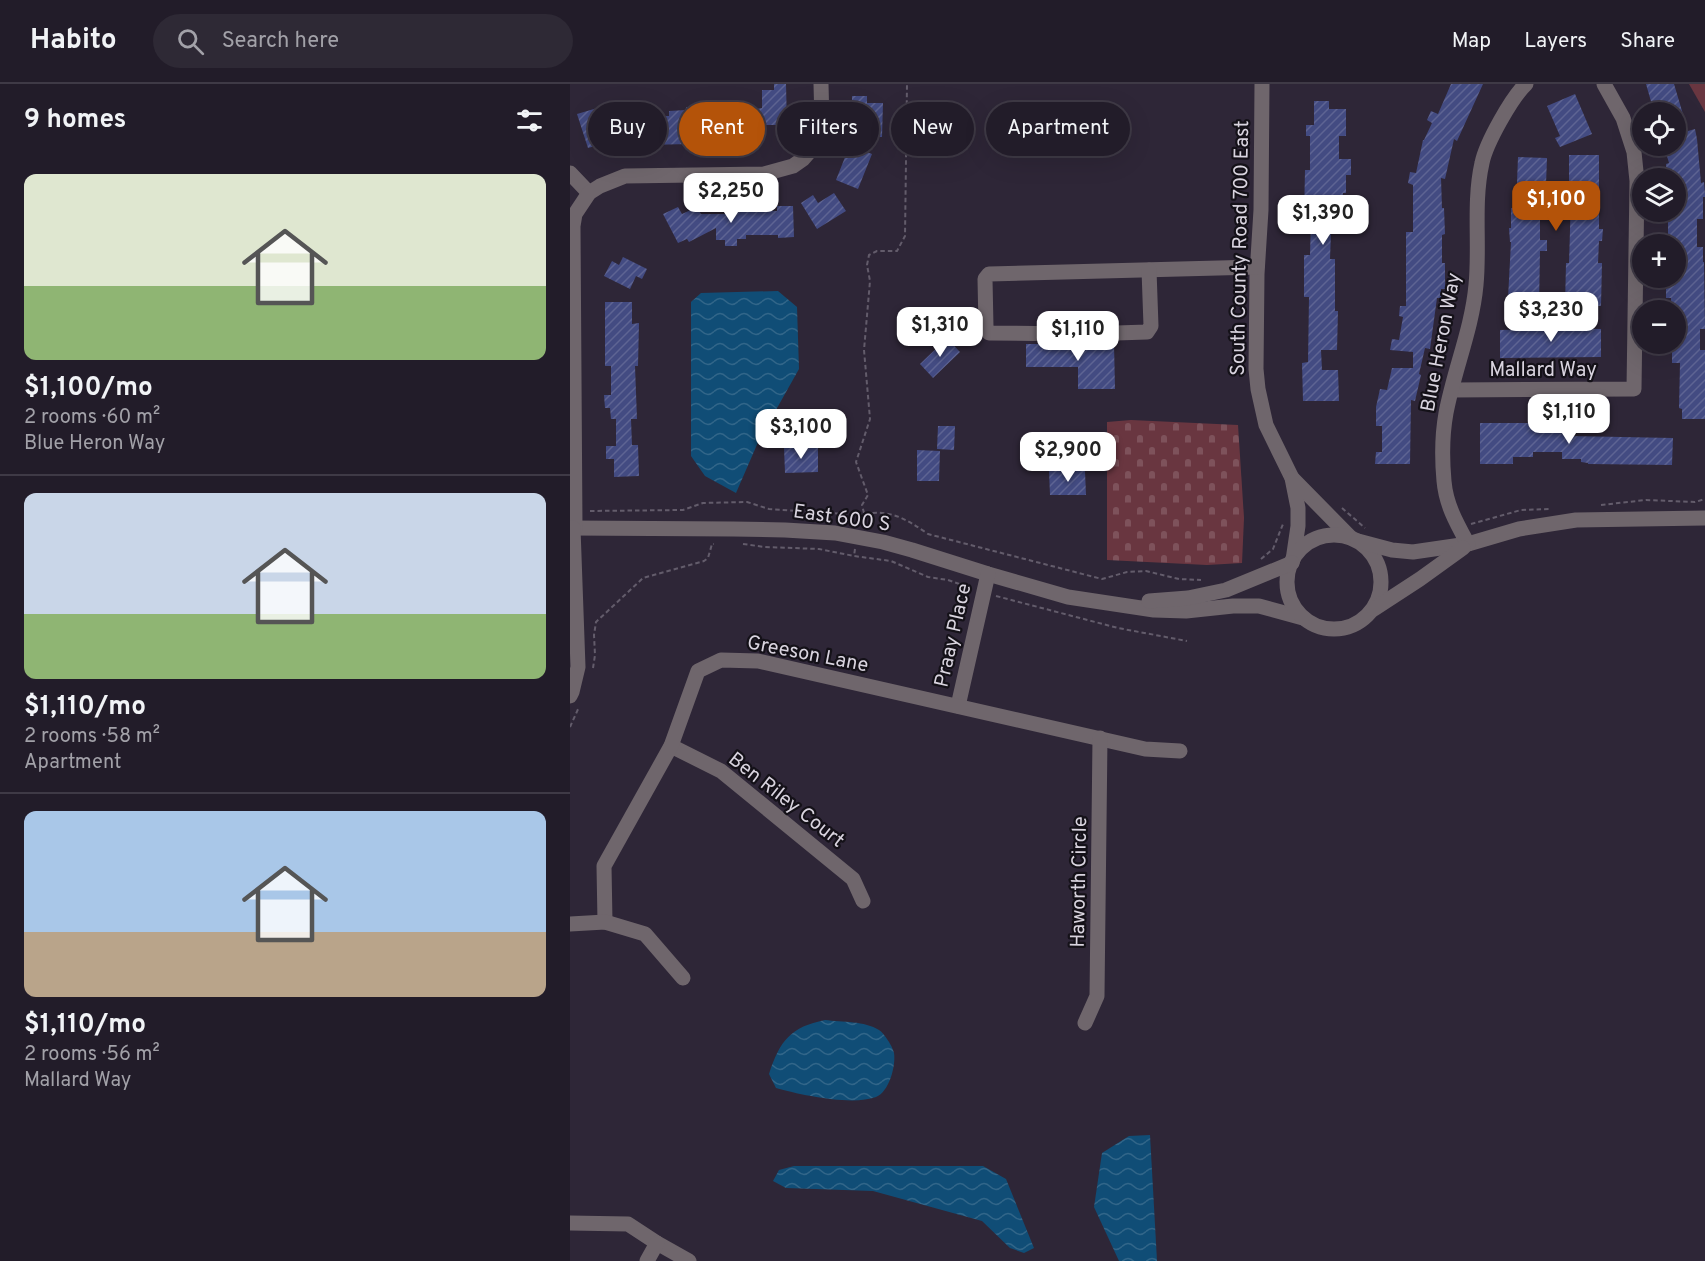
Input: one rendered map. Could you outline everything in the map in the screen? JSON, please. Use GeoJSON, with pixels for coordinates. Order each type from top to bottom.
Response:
{"type":"FeatureCollection","features":[{"type":"Feature","properties":{"kind":"street"},"geometry":{"type":"LineString","coordinates":[[575,701],[578,667],[573,528],[575,512],[573,226],[575,214],[589,193],[625,176],[764,174],[793,166],[810,151],[820,132],[821,84]]}},
{"type":"Feature","properties":{"kind":"street","name":"South County Road 700 East"},"geometry":{"type":"LineString","coordinates":[[1262,84],[1256,369],[1266,425],[1292,478],[1298,511],[1292,561]]}},
{"type":"Feature","properties":{"kind":"street","name":"Blue Heron Way"},"geometry":{"type":"LineString","coordinates":[[1468,544],[1445,494],[1446,416],[1464,345],[1476,284],[1477,198],[1482,161],[1490,140],[1506,112],[1526,84]]}},
{"type":"Feature","properties":{"kind":"street","name":"Mallard Way"},"geometry":{"type":"LineString","coordinates":[[1452,390],[1634,389],[1637,181],[1634,152],[1623,118],[1604,84]]}},
{"type":"Feature","properties":{"kind":"street"},"geometry":{"type":"LineString","coordinates":[[570,173],[589,193]]}},
{"type":"Feature","properties":{"kind":"street"},"geometry":{"type":"LineString","coordinates":[[1149,270],[1151,326],[1147,332],[989,333],[986,327],[985,279],[989,274],[1257,267]]}},
{"type":"Feature","properties":{"kind":"street","name":"South County Road 700 East"},"geometry":{"type":"LineString","coordinates":[[1292,478],[1359,537]]}},
{"type":"Feature","properties":{"kind":"street"},"geometry":{"type":"LineString","coordinates":[[1303,618],[1292,604],[1287,577],[1292,561],[1304,546],[1320,538],[1335,535],[1359,537],[1392,550],[1413,552],[1468,544],[1519,529],[1576,520],[1705,518]]}},
{"type":"Feature","properties":{"kind":"street","name":"East 600 S"},"geometry":{"type":"LineString","coordinates":[[573,528],[754,529],[834,533],[893,544],[1060,595],[1101,601]]}},
{"type":"Feature","properties":{"kind":"street"},"geometry":{"type":"LineString","coordinates":[[1101,601],[1154,610],[1259,606],[1303,618],[1318,627],[1336,630],[1354,626],[1373,610],[1382,588],[1381,573],[1375,558],[1359,537]]}},
{"type":"Feature","properties":{"kind":"street"},"geometry":{"type":"LineString","coordinates":[[1373,610],[1468,544]]}},
{"type":"Feature","properties":{"kind":"street"},"geometry":{"type":"LineString","coordinates":[[1101,601],[1158,601],[1211,593],[1241,584],[1292,561]]}},
{"type":"Feature","properties":{"kind":"street","name":"Praay Place"},"geometry":{"type":"LineString","coordinates":[[957,706],[988,574]]}},
{"type":"Feature","properties":{"kind":"street","name":"Greeson Lane"},"geometry":{"type":"LineString","coordinates":[[605,922],[604,866],[671,746],[698,671],[721,660],[758,661],[1145,749],[1180,751]]}},
{"type":"Feature","properties":{"kind":"street","name":"Haworth Circle"},"geometry":{"type":"LineString","coordinates":[[1085,1023],[1097,996],[1100,738]]}},
{"type":"Feature","properties":{"kind":"street","name":"Ben Riley Court"},"geometry":{"type":"LineString","coordinates":[[671,746],[721,771],[853,879],[863,901]]}},
{"type":"Feature","properties":{"kind":"street"},"geometry":{"type":"LineString","coordinates":[[570,924],[605,922],[645,934],[683,978]]}},
{"type":"Feature","properties":{"kind":"street"},"geometry":{"type":"LineString","coordinates":[[570,1223],[628,1224],[689,1261]]}},
{"type":"Feature","properties":{"kind":"street"},"geometry":{"type":"LineString","coordinates":[[647,1261],[657,1243]]}},
{"type":"Feature","properties":{"kind":"path"},"geometry":{"type":"LineString","coordinates":[[864,513],[862,505],[868,495],[856,462],[870,419],[864,350],[870,281],[867,265],[870,255],[877,251],[897,251],[905,236],[907,84]]}},
{"type":"Feature","properties":{"kind":"path"},"geometry":{"type":"LineString","coordinates":[[1592,506],[1646,500],[1695,502],[1705,499]]}},
{"type":"Feature","properties":{"kind":"path"},"geometry":{"type":"LineString","coordinates":[[1335,501],[1359,537]]}},
{"type":"Feature","properties":{"kind":"path"},"geometry":{"type":"LineString","coordinates":[[575,512],[683,510],[703,503],[747,502],[769,508],[893,514],[928,534],[1102,579],[1127,572],[1146,571],[1179,579],[1209,581]]}},
{"type":"Feature","properties":{"kind":"path"},"geometry":{"type":"LineString","coordinates":[[1459,528],[1479,520],[1521,510],[1551,509]]}},
{"type":"Feature","properties":{"kind":"path"},"geometry":{"type":"LineString","coordinates":[[1261,560],[1273,549],[1285,519],[1298,511]]}},
{"type":"Feature","properties":{"kind":"path"},"geometry":{"type":"LineString","coordinates":[[591,676],[595,655],[596,622],[643,578],[704,561],[708,558],[712,544],[721,544]]}},
{"type":"Feature","properties":{"kind":"path"},"geometry":{"type":"LineString","coordinates":[[739,544],[819,549],[854,556]]}},
{"type":"Feature","properties":{"kind":"path"},"geometry":{"type":"LineString","coordinates":[[570,727],[575,701]]}},
{"type":"Feature","properties":{"kind":"green space"},"geometry":{"type":"Polygon","coordinates":[[[1689,84],[1705,84],[1705,112],[1689,84]]]}},
{"type":"Feature","properties":{"kind":"green space"},"geometry":{"type":"Polygon","coordinates":[[[1131,420],[1238,425],[1244,518],[1242,563],[1207,565],[1107,560],[1107,422],[1131,420]]]}},
{"type":"Feature","properties":{"kind":"water"},"geometry":{"type":"Polygon","coordinates":[[[778,291],[797,307],[799,369],[759,440],[736,493],[705,476],[691,456],[691,302],[701,293],[778,291]]]}},
{"type":"Feature","properties":{"kind":"water"},"geometry":{"type":"Polygon","coordinates":[[[825,1020],[867,1025],[879,1030],[886,1037],[893,1050],[894,1065],[891,1078],[881,1094],[866,1099],[840,1100],[776,1088],[769,1074],[778,1052],[788,1037],[803,1027],[825,1020]]]}},
{"type":"Feature","properties":{"kind":"water"},"geometry":{"type":"Polygon","coordinates":[[[1150,1135],[1157,1261],[1119,1261],[1094,1207],[1102,1153],[1129,1136],[1150,1135]]]}},
{"type":"Feature","properties":{"kind":"water"},"geometry":{"type":"Polygon","coordinates":[[[794,1166],[983,1166],[1006,1179],[1034,1248],[1024,1253],[1010,1248],[982,1221],[873,1191],[786,1188],[773,1181],[779,1170],[794,1166]]]}},
{"type":"Feature","properties":{"kind":"building"},"geometry":{"type":"Polygon","coordinates":[[[774,84],[786,84],[786,102],[777,102],[777,125],[765,125],[765,102],[762,102],[762,90],[774,90],[774,84]]]}},
{"type":"Feature","properties":{"kind":"building"},"geometry":{"type":"Polygon","coordinates":[[[1451,84],[1483,84],[1457,141],[1454,139],[1445,179],[1441,178],[1445,234],[1442,235],[1442,263],[1445,263],[1445,289],[1441,289],[1441,298],[1437,298],[1430,349],[1425,348],[1415,401],[1411,400],[1410,464],[1375,464],[1376,452],[1382,452],[1382,426],[1376,426],[1376,407],[1380,389],[1387,390],[1392,368],[1413,368],[1413,352],[1390,350],[1392,339],[1399,340],[1403,317],[1399,316],[1400,306],[1406,306],[1406,232],[1413,232],[1413,185],[1408,183],[1410,172],[1416,173],[1423,140],[1432,123],[1427,120],[1431,111],[1438,114],[1451,84]]]}},
{"type":"Feature","properties":{"kind":"building"},"geometry":{"type":"Polygon","coordinates":[[[1646,84],[1674,84],[1679,102],[1651,102],[1646,84]]]}},
{"type":"Feature","properties":{"kind":"building"},"geometry":{"type":"Polygon","coordinates":[[[1575,94],[1592,134],[1560,147],[1555,138],[1560,136],[1547,106],[1575,94]]]}},
{"type":"Feature","properties":{"kind":"building"},"geometry":{"type":"Polygon","coordinates":[[[852,96],[867,96],[867,102],[852,102],[852,96]]]}},
{"type":"Feature","properties":{"kind":"building"},"geometry":{"type":"Polygon","coordinates":[[[1314,101],[1329,101],[1329,109],[1346,109],[1346,136],[1339,136],[1339,159],[1351,159],[1351,175],[1346,175],[1346,193],[1343,193],[1342,234],[1331,234],[1330,259],[1335,259],[1335,311],[1338,311],[1337,350],[1321,350],[1322,370],[1338,370],[1339,401],[1303,401],[1302,363],[1308,362],[1309,297],[1304,297],[1304,255],[1310,255],[1311,218],[1304,217],[1305,170],[1310,170],[1310,136],[1306,136],[1306,125],[1314,125],[1314,101]]]}},
{"type":"Feature","properties":{"kind":"building"},"geometry":{"type":"Polygon","coordinates":[[[879,103],[883,103],[882,137],[879,137],[879,103]]]}},
{"type":"Feature","properties":{"kind":"building"},"geometry":{"type":"Polygon","coordinates":[[[679,110],[679,144],[667,145],[669,111],[679,110]]]}},
{"type":"Feature","properties":{"kind":"building"},"geometry":{"type":"Polygon","coordinates":[[[588,111],[588,148],[577,114],[588,111]]]}},
{"type":"Feature","properties":{"kind":"building"},"geometry":{"type":"Polygon","coordinates":[[[1686,124],[1688,131],[1695,129],[1701,183],[1704,182],[1705,194],[1703,219],[1697,219],[1697,247],[1703,247],[1704,262],[1705,329],[1700,329],[1700,350],[1705,350],[1705,419],[1682,419],[1682,409],[1679,408],[1680,363],[1672,363],[1672,354],[1686,354],[1686,300],[1666,298],[1666,288],[1686,288],[1686,234],[1668,234],[1668,222],[1686,222],[1686,168],[1666,168],[1666,164],[1669,163],[1667,156],[1686,156],[1686,124]]]}},
{"type":"Feature","properties":{"kind":"building"},"geometry":{"type":"Polygon","coordinates":[[[1569,155],[1599,155],[1599,229],[1603,229],[1602,241],[1599,241],[1598,263],[1602,263],[1601,306],[1565,306],[1571,197],[1546,197],[1544,216],[1540,216],[1540,240],[1547,240],[1547,251],[1540,251],[1539,308],[1511,308],[1511,299],[1508,298],[1511,242],[1509,228],[1511,228],[1511,208],[1516,208],[1518,157],[1547,158],[1546,185],[1569,186],[1569,155]]]}},
{"type":"Feature","properties":{"kind":"building"},"geometry":{"type":"Polygon","coordinates":[[[845,156],[871,156],[858,189],[836,180],[845,156]]]}},
{"type":"Feature","properties":{"kind":"building"},"geometry":{"type":"Polygon","coordinates":[[[834,193],[846,211],[817,229],[801,203],[813,195],[818,203],[834,193]]]}},
{"type":"Feature","properties":{"kind":"building"},"geometry":{"type":"Polygon","coordinates":[[[777,206],[793,206],[794,237],[746,235],[746,239],[737,239],[737,246],[725,246],[725,240],[716,240],[716,228],[689,242],[687,239],[678,243],[663,214],[678,207],[682,214],[697,207],[701,214],[730,214],[730,207],[745,207],[745,211],[777,211],[777,206]]]}},
{"type":"Feature","properties":{"kind":"building"},"geometry":{"type":"Polygon","coordinates":[[[623,257],[647,269],[642,279],[636,276],[630,289],[604,276],[612,261],[619,265],[623,257]]]}},
{"type":"Feature","properties":{"kind":"building"},"geometry":{"type":"Polygon","coordinates":[[[605,302],[632,302],[632,324],[639,323],[638,366],[635,366],[637,419],[631,419],[632,445],[638,445],[639,476],[614,477],[614,459],[606,459],[606,446],[616,446],[616,419],[611,419],[610,408],[605,408],[604,395],[611,395],[611,366],[605,366],[605,302]]]}},
{"type":"Feature","properties":{"kind":"building"},"geometry":{"type":"Polygon","coordinates":[[[1601,329],[1601,357],[1500,358],[1500,330],[1601,329]]]}},
{"type":"Feature","properties":{"kind":"building"},"geometry":{"type":"Polygon","coordinates":[[[947,338],[960,352],[933,378],[920,364],[947,338]]]}},
{"type":"Feature","properties":{"kind":"building"},"geometry":{"type":"Polygon","coordinates":[[[1080,341],[1086,344],[1114,343],[1115,389],[1078,389],[1078,367],[1026,367],[1026,344],[1073,344],[1080,341]]]}},
{"type":"Feature","properties":{"kind":"building"},"geometry":{"type":"Polygon","coordinates":[[[1480,423],[1571,423],[1571,436],[1673,438],[1672,465],[1588,464],[1581,462],[1581,459],[1562,459],[1562,452],[1533,452],[1533,457],[1513,457],[1513,464],[1480,464],[1480,423]]]}},
{"type":"Feature","properties":{"kind":"building"},"geometry":{"type":"Polygon","coordinates":[[[938,426],[955,426],[954,450],[937,449],[938,426]]]}},
{"type":"Feature","properties":{"kind":"building"},"geometry":{"type":"Polygon","coordinates":[[[784,447],[818,447],[818,472],[785,473],[784,447]]]}},
{"type":"Feature","properties":{"kind":"building"},"geometry":{"type":"Polygon","coordinates":[[[917,450],[940,451],[939,481],[917,481],[917,450]]]}},
{"type":"Feature","properties":{"kind":"building"},"geometry":{"type":"Polygon","coordinates":[[[1049,471],[1085,471],[1086,495],[1050,495],[1049,471]]]}}]}
